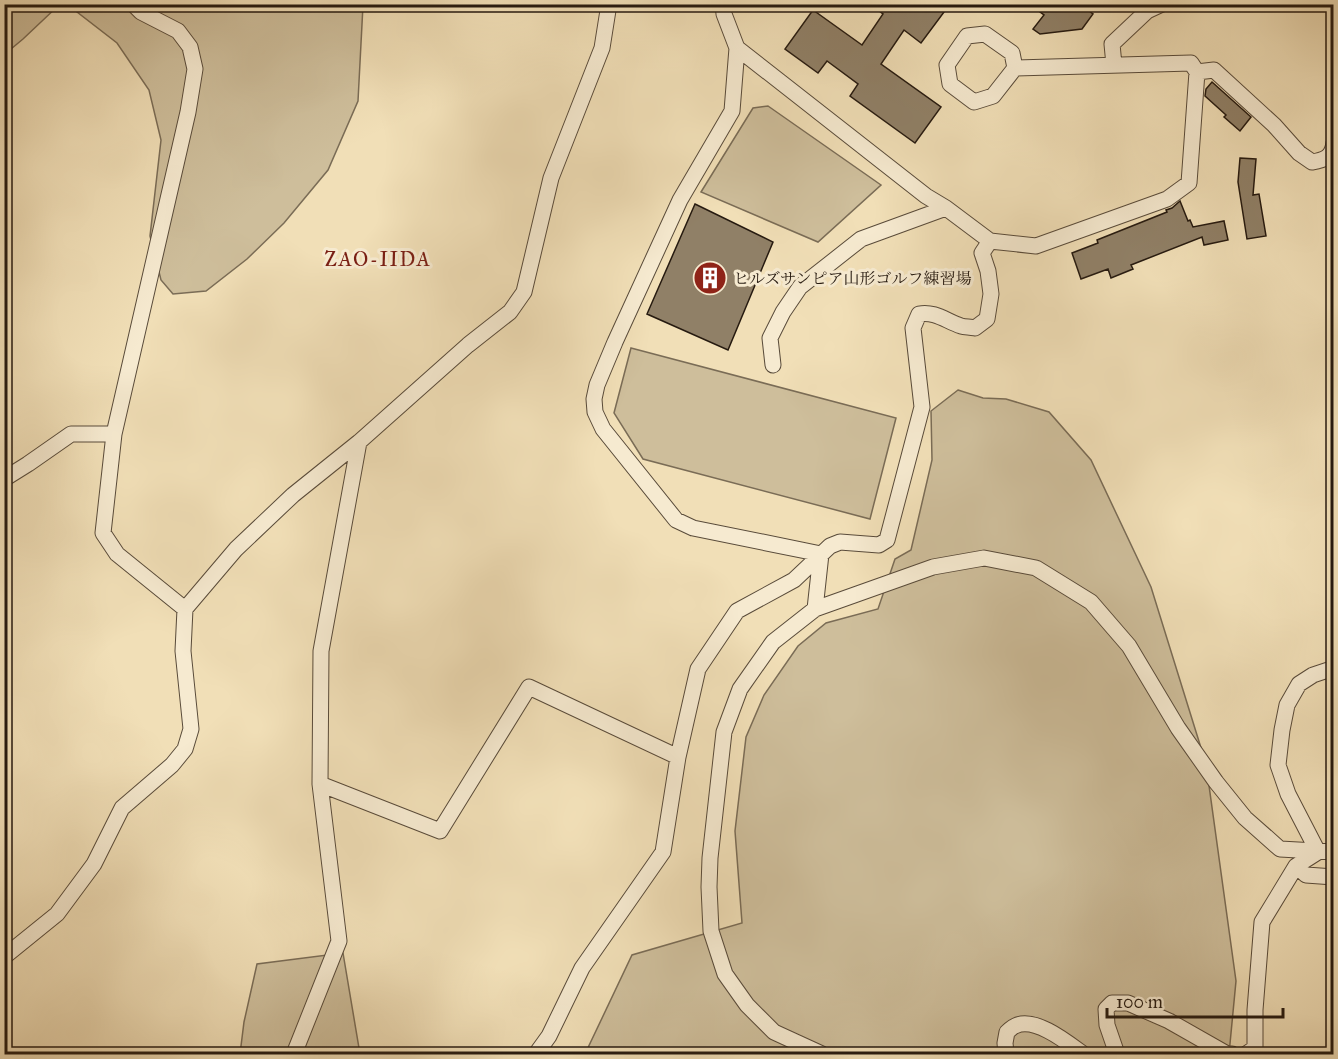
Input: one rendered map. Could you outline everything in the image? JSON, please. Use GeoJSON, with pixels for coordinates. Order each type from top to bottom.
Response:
{"type":"FeatureCollection","features":[{"type":"Feature","properties":{"kind":"street"},"geometry":{"type":"LineString","coordinates":[[133,4],[141,12],[178,31],[190,47],[195,69],[188,112],[114,434],[103,532],[117,554],[185,609]]}},
{"type":"Feature","properties":{"kind":"street"},"geometry":{"type":"LineString","coordinates":[[4,957],[57,914],[94,864],[122,808],[172,765],[185,749],[191,729],[183,651],[185,609],[236,549],[293,495],[359,442],[468,345],[510,312],[525,292],[551,178],[602,48],[609,4]]}},
{"type":"Feature","properties":{"kind":"street"},"geometry":{"type":"LineString","coordinates":[[723,4],[724,14],[737,48],[732,111],[680,200],[659,244],[597,385],[594,399],[595,412],[603,429],[676,520],[701,530],[821,554]]}},
{"type":"Feature","properties":{"kind":"street"},"geometry":{"type":"LineString","coordinates":[[1114,65],[1112,44],[1147,12],[1162,4]]}},
{"type":"Feature","properties":{"kind":"street"},"geometry":{"type":"LineString","coordinates":[[985,34],[1012,53],[1015,68],[993,96],[974,102],[950,84],[947,65],[967,36],[985,34]]}},
{"type":"Feature","properties":{"kind":"street"},"geometry":{"type":"LineString","coordinates":[[737,48],[926,196],[990,241],[1036,246],[1167,199],[1189,183],[1197,72],[1191,63],[1015,68]]}},
{"type":"Feature","properties":{"kind":"street"},"geometry":{"type":"LineString","coordinates":[[1197,72],[1214,70],[1274,125],[1299,153],[1312,162],[1324,160],[1333,151],[1334,143]]}},
{"type":"Feature","properties":{"kind":"street"},"geometry":{"type":"LineString","coordinates":[[773,365],[770,338],[783,312],[800,287],[861,238],[946,208]]}},
{"type":"Feature","properties":{"kind":"street"},"geometry":{"type":"LineString","coordinates":[[536,1054],[549,1036],[582,968],[663,852],[678,757],[698,669],[737,610],[794,580],[830,546],[840,542],[879,545],[887,540],[922,407],[913,328],[919,314],[927,312],[961,326],[975,328],[987,319],[991,294],[988,271],[982,253],[990,241]]}},
{"type":"Feature","properties":{"kind":"street"},"geometry":{"type":"LineString","coordinates":[[4,479],[71,434],[114,434]]}},
{"type":"Feature","properties":{"kind":"street"},"geometry":{"type":"LineString","coordinates":[[294,1054],[339,941],[320,784],[321,651],[359,442]]}},
{"type":"Feature","properties":{"kind":"street"},"geometry":{"type":"LineString","coordinates":[[815,609],[821,554]]}},
{"type":"Feature","properties":{"kind":"street"},"geometry":{"type":"LineString","coordinates":[[822,1054],[774,1032],[747,1005],[725,974],[711,931],[709,887],[724,732],[740,689],[773,642],[815,609],[933,567],[984,558],[1036,568],[1091,602],[1129,646],[1178,728],[1245,818],[1280,849],[1334,852]]}},
{"type":"Feature","properties":{"kind":"street"},"geometry":{"type":"LineString","coordinates":[[1317,852],[1288,794],[1278,765],[1287,705],[1299,684],[1312,675],[1334,668]]}},
{"type":"Feature","properties":{"kind":"street"},"geometry":{"type":"LineString","coordinates":[[320,784],[440,831],[529,687],[678,757]]}},
{"type":"Feature","properties":{"kind":"street"},"geometry":{"type":"LineString","coordinates":[[1246,1054],[1256,1048],[1255,1010],[1262,922],[1296,866],[1317,852]]}},
{"type":"Feature","properties":{"kind":"street"},"geometry":{"type":"LineString","coordinates":[[1296,866],[1306,875],[1334,877]]}},
{"type":"Feature","properties":{"kind":"street"},"geometry":{"type":"LineString","coordinates":[[1117,1054],[1107,1025],[1106,1009],[1112,1003],[1128,1003],[1169,1021],[1232,1054]]}},
{"type":"Feature","properties":{"kind":"street"},"geometry":{"type":"LineString","coordinates":[[1006,1054],[1007,1032],[1017,1025],[1035,1025],[1055,1034],[1083,1054]]}},
{"type":"Feature","properties":{"kind":"shaded area"},"geometry":{"type":"Polygon","coordinates":[[[5,4],[59,4],[59,5],[5,54],[5,4]]]}},
{"type":"Feature","properties":{"kind":"shaded area"},"geometry":{"type":"Polygon","coordinates":[[[68,5],[363,5],[358,101],[328,170],[284,223],[247,259],[206,291],[173,294],[161,280],[150,236],[161,140],[149,90],[117,43],[68,5]]]}},
{"type":"Feature","properties":{"kind":"shaded area"},"geometry":{"type":"Polygon","coordinates":[[[768,106],[881,185],[818,242],[701,192],[753,108],[768,106]]]}},
{"type":"Feature","properties":{"kind":"shaded area"},"geometry":{"type":"Polygon","coordinates":[[[631,348],[896,418],[870,519],[643,459],[614,413],[631,348]]]}},
{"type":"Feature","properties":{"kind":"shaded area"},"geometry":{"type":"Polygon","coordinates":[[[958,390],[983,398],[1006,399],[1049,412],[1091,460],[1151,587],[1206,764],[1236,981],[1229,1054],[585,1054],[632,955],[742,923],[735,831],[746,737],[764,695],[798,646],[826,623],[878,609],[895,559],[911,550],[932,460],[931,411],[958,390]]]}},
{"type":"Feature","properties":{"kind":"shaded area"},"geometry":{"type":"Polygon","coordinates":[[[343,953],[360,1054],[240,1054],[244,1022],[257,964],[343,953]]]}},
{"type":"Feature","properties":{"kind":"building"},"geometry":{"type":"Polygon","coordinates":[[[870,4],[950,4],[921,43],[904,30],[881,64],[941,107],[915,143],[850,96],[858,84],[827,61],[818,73],[785,49],[813,10],[862,45],[883,14],[870,4]]]}},
{"type":"Feature","properties":{"kind":"building"},"geometry":{"type":"Polygon","coordinates":[[[1029,4],[1080,4],[1093,14],[1082,29],[1040,34],[1033,29],[1044,15],[1029,4]]]}},
{"type":"Feature","properties":{"kind":"building"},"geometry":{"type":"Polygon","coordinates":[[[1212,82],[1251,117],[1240,131],[1205,96],[1206,89],[1212,82]]]}},
{"type":"Feature","properties":{"kind":"building"},"geometry":{"type":"Polygon","coordinates":[[[1240,158],[1256,159],[1253,195],[1259,194],[1266,236],[1247,239],[1238,182],[1240,158]]]}},
{"type":"Feature","properties":{"kind":"building"},"geometry":{"type":"Polygon","coordinates":[[[1180,201],[1193,227],[1224,221],[1228,240],[1204,245],[1202,237],[1131,265],[1133,269],[1111,278],[1108,269],[1081,279],[1072,253],[1098,243],[1097,240],[1167,212],[1166,210],[1180,201]]]}},
{"type":"Feature","properties":{"kind":"building","name":"ヒルズサンピア山形ゴルフ練習場"},"geometry":{"type":"Polygon","coordinates":[[[695,204],[773,242],[728,350],[647,314],[695,204]]]}},
{"type":"Feature","properties":{"kind":"place","name":"ヒルズサンピア山形ゴルフ練習場"},"geometry":{"type":"Point","coordinates":[710,278]}},
{"type":"Feature","properties":{"kind":"district","name":"ZAO-IIDA"},"geometry":{"type":"Point","coordinates":[378,259]}}]}
